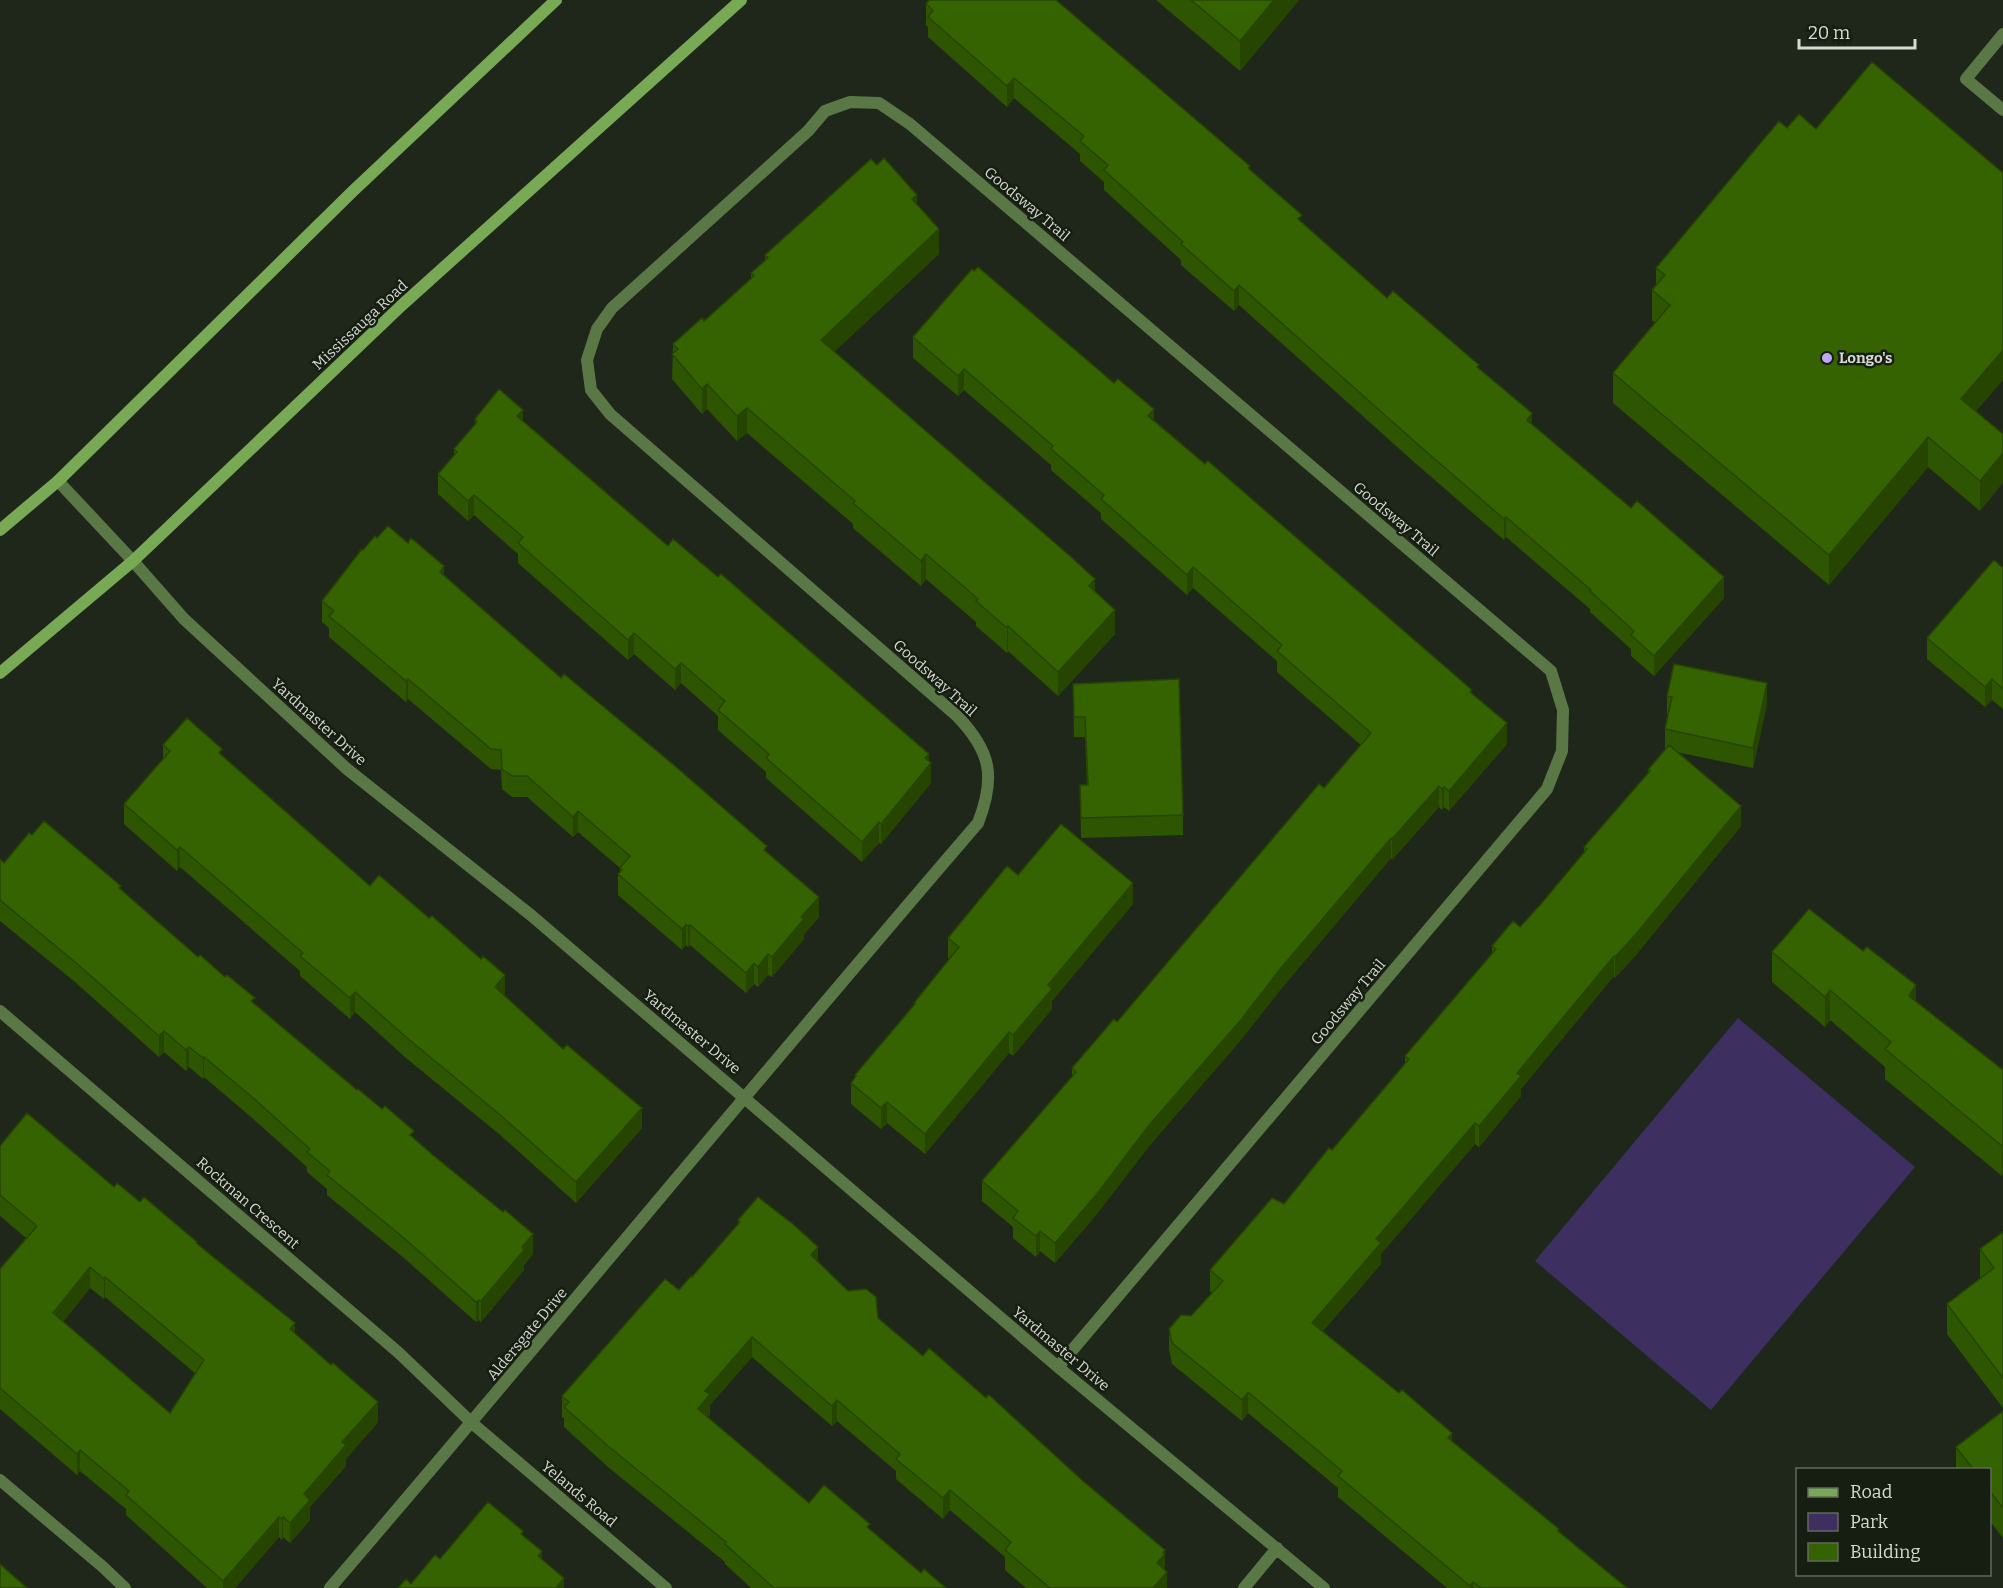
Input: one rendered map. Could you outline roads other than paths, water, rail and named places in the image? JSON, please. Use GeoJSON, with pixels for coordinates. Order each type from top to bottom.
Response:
{"type":"FeatureCollection","features":[{"type":"Feature","properties":{"kind":"main road"},"geometry":{"type":"LineString","coordinates":[[0,530],[58,481],[353,191],[556,0]]}},
{"type":"Feature","properties":{"kind":"main road","name":"Mississauga Road"},"geometry":{"type":"LineString","coordinates":[[0,673],[133,561],[402,305],[741,0]]}},
{"type":"Feature","properties":{"kind":"street"},"geometry":{"type":"LineString","coordinates":[[2003,34],[1966,79],[2003,110]]}},
{"type":"Feature","properties":{"kind":"street","name":"Goodsway Trail"},"geometry":{"type":"LineString","coordinates":[[744,1096],[978,823],[987,800],[989,777],[984,753],[973,732],[957,716],[610,414],[591,390],[587,360],[597,329],[612,308],[808,130],[825,111],[850,102],[879,103],[910,124],[1551,671],[1563,710],[1562,751],[1547,789],[1058,1367]]}},
{"type":"Feature","properties":{"kind":"street","name":"Yardmaster Drive"},"geometry":{"type":"LineString","coordinates":[[58,481],[184,619],[347,769],[532,916],[1058,1367],[1324,1588]]}},
{"type":"Feature","properties":{"kind":"street","name":"Rockman Crescent"},"geometry":{"type":"LineString","coordinates":[[0,1011],[399,1353],[472,1423]]}},
{"type":"Feature","properties":{"kind":"street","name":"Aldersgate Drive"},"geometry":{"type":"LineString","coordinates":[[330,1588],[472,1423],[744,1096]]}},
{"type":"Feature","properties":{"kind":"street","name":"Yelands Road"},"geometry":{"type":"LineString","coordinates":[[472,1423],[666,1588]]}},
{"type":"Feature","properties":{"kind":"street"},"geometry":{"type":"LineString","coordinates":[[0,1480],[125,1588]]}},
{"type":"Feature","properties":{"kind":"street"},"geometry":{"type":"LineString","coordinates":[[1244,1588],[1276,1548]]}},
{"type":"Feature","properties":{"kind":"place","name":"Longo's"},"geometry":{"type":"Point","coordinates":[1827,358]}}]}
